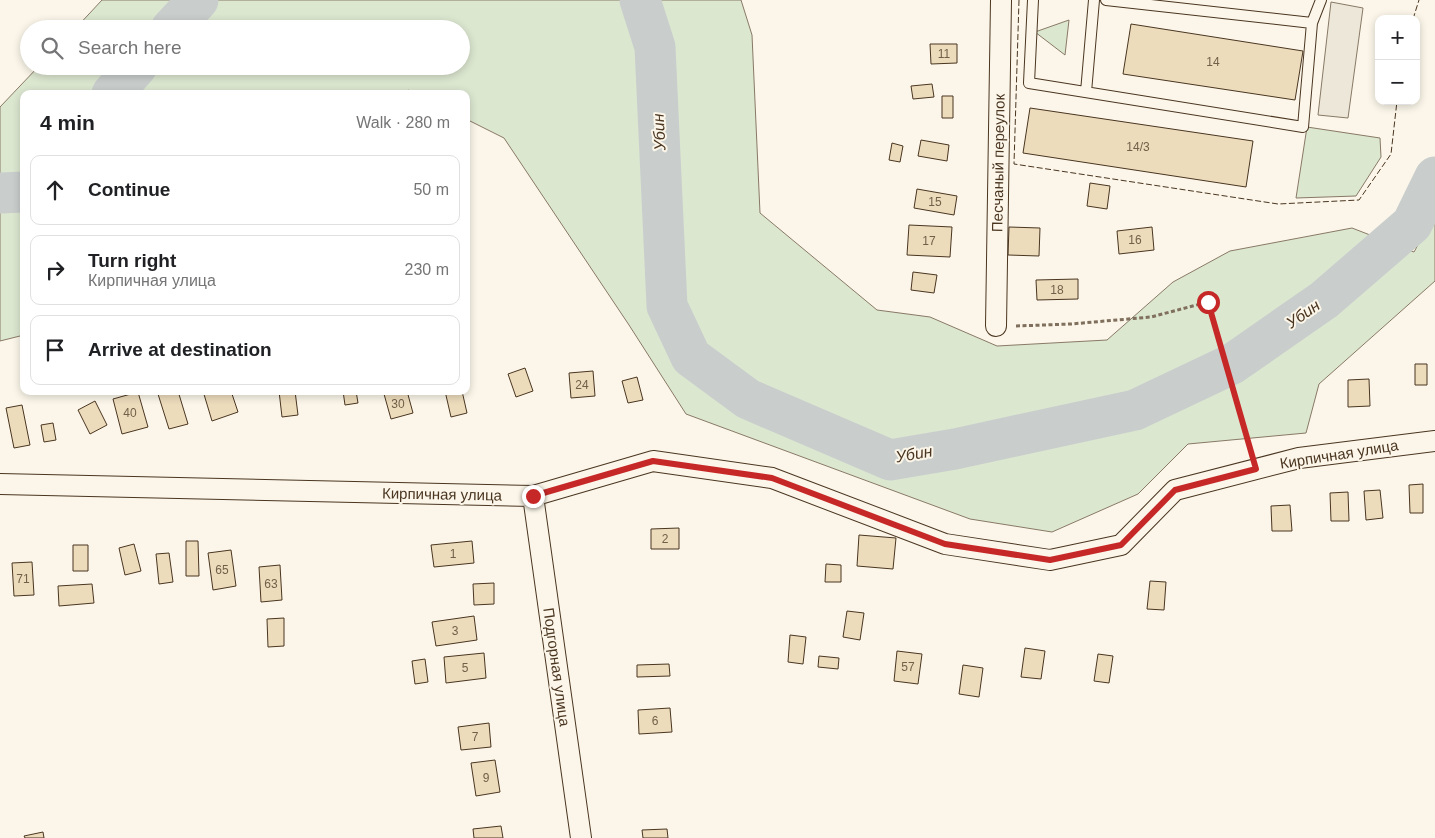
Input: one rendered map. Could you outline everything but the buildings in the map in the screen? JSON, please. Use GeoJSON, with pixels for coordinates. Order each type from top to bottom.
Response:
{"type":"FeatureCollection","features":[{"type":"Feature","properties":{"kind":"street","name":"Песчаный переулок"},"geometry":{"type":"LineString","coordinates":[[996,326],[1001,0]]}},
{"type":"Feature","properties":{"kind":"street","name":"Кирпичная улица"},"geometry":{"type":"LineString","coordinates":[[0,484],[533,496],[653,461],[772,478],[945,544],[1050,560],[1121,545],[1175,490],[1299,458],[1435,440]]}},
{"type":"Feature","properties":{"kind":"street","name":"Подгорная улица"},"geometry":{"type":"LineString","coordinates":[[533,496],[580,838]]}},
{"type":"Feature","properties":{"kind":"lane"},"geometry":{"type":"LineString","coordinates":[[1033,0],[1029,83],[1303,127],[1312,23],[1321,0]]}},
{"type":"Feature","properties":{"kind":"lane"},"geometry":{"type":"LineString","coordinates":[[1086,92],[1094,0]]}},
{"type":"Feature","properties":{"kind":"lane"},"geometry":{"type":"LineString","coordinates":[[1106,0],[1312,23]]}},
{"type":"Feature","properties":{"kind":"path"},"geometry":{"type":"LineString","coordinates":[[996,326],[1071,324],[1151,317],[1208,302],[1256,469]]}},
{"type":"Feature","properties":{"kind":"green space"},"geometry":{"type":"Polygon","coordinates":[[[102,0],[741,0],[752,35],[760,213],[877,310],[930,317],[997,346],[1107,340],[1173,282],[1230,251],[1352,228],[1414,252],[1435,214],[1435,281],[1319,384],[1306,433],[1188,444],[1138,494],[1052,532],[970,519],[686,414],[504,138],[470,121],[470,90],[20,90],[20,336],[0,341],[0,107],[30,75],[470,75],[470,20],[83,20],[102,0]]]}},
{"type":"Feature","properties":{"kind":"green space"},"geometry":{"type":"Polygon","coordinates":[[[1069,20],[1065,55],[1035,32],[1069,20]]]}},
{"type":"Feature","properties":{"kind":"green space"},"geometry":{"type":"Polygon","coordinates":[[[1307,127],[1380,138],[1381,157],[1356,196],[1296,198],[1307,127]]]}},
{"type":"Feature","properties":{"kind":"shaded area"},"geometry":{"type":"Polygon","coordinates":[[[1331,2],[1363,8],[1348,118],[1318,115],[1331,2]]]}},
{"type":"Feature","properties":{"kind":"waterway","name":"Убин"},"geometry":{"type":"LineString","coordinates":[[179,20],[198,0]]}},
{"type":"Feature","properties":{"kind":"waterway","name":"Убин"},"geometry":{"type":"LineString","coordinates":[[640,0],[655,47],[667,306],[691,357],[748,399],[890,460],[955,449],[1135,410],[1232,364],[1324,300],[1412,224],[1435,177]]}},
{"type":"Feature","properties":{"kind":"waterway","name":"Убин"},"geometry":{"type":"LineString","coordinates":[[116,90],[129,75]]}},
{"type":"Feature","properties":{"kind":"waterway","name":"Убин"},"geometry":{"type":"LineString","coordinates":[[0,193],[20,192]]}},
{"type":"Feature","properties":{"kind":"fence"},"geometry":{"type":"LineString","coordinates":[[1019,0],[1014,164],[1278,204],[1359,200],[1391,154],[1397,105]]}},
{"type":"Feature","properties":{"kind":"fence"},"geometry":{"type":"LineString","coordinates":[[1414,15],[1419,0]]}},
{"type":"Feature","properties":{"kind":"route"},"geometry":{"type":"LineString","coordinates":[[533,496],[653,461],[772,478],[945,544],[1050,560],[1121,545],[1175,490],[1256,469],[1208,302]]}}]}
